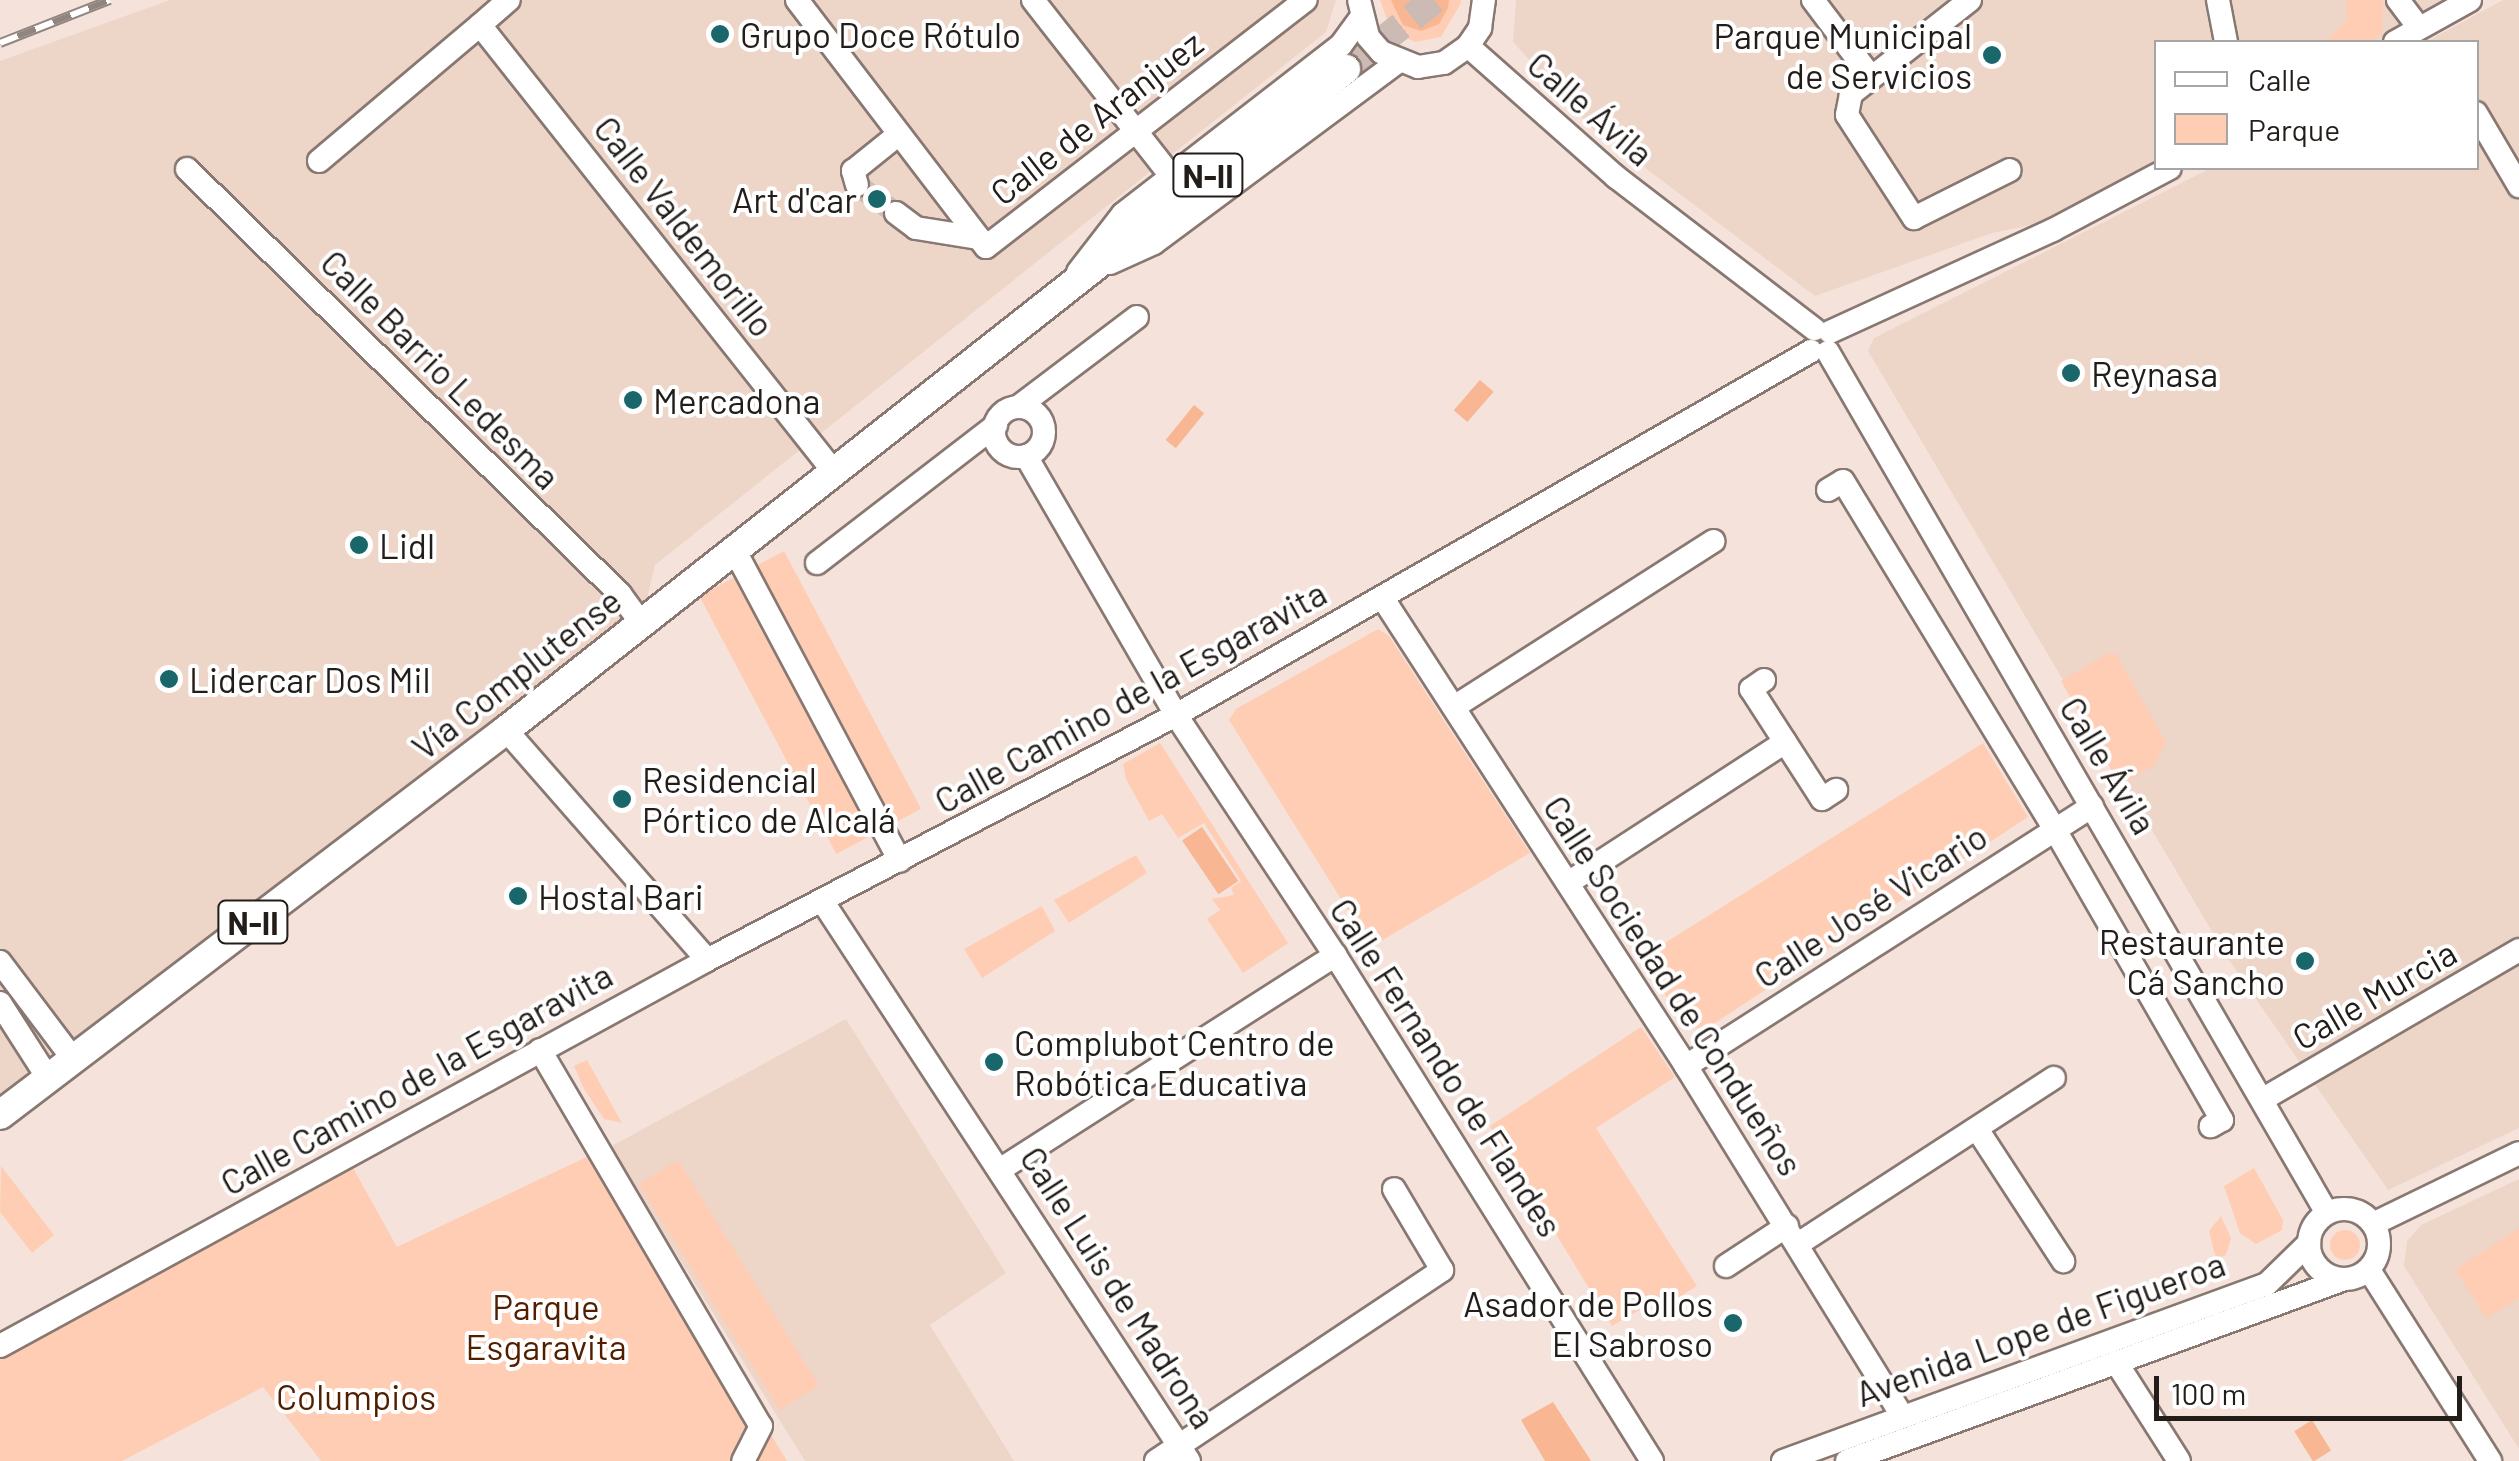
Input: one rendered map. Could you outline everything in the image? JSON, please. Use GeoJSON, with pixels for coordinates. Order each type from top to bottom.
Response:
{"type":"FeatureCollection","features":[{"type":"Feature","properties":{"kind":"main road","name":"Vía Complutense"},"geometry":{"type":"LineString","coordinates":[[0,1116],[506,730],[1346,69]]}},
{"type":"Feature","properties":{"kind":"street"},"geometry":{"type":"LineString","coordinates":[[319,161],[509,0]]}},
{"type":"Feature","properties":{"kind":"street","name":"Calle de Aranjuez"},"geometry":{"type":"LineString","coordinates":[[797,0],[986,247],[1136,132],[1273,8],[1306,0]]}},
{"type":"Feature","properties":{"kind":"street"},"geometry":{"type":"LineString","coordinates":[[1033,0],[1170,176]]}},
{"type":"Feature","properties":{"kind":"street"},"geometry":{"type":"LineString","coordinates":[[1359,9],[1368,37],[1398,62],[1432,66],[1468,46],[1480,28],[1484,0]]}},
{"type":"Feature","properties":{"kind":"street"},"geometry":{"type":"LineString","coordinates":[[1813,0],[1871,77]]}},
{"type":"Feature","properties":{"kind":"street"},"geometry":{"type":"LineString","coordinates":[[1970,0],[1851,94],[1847,115],[1914,218],[2010,170]]}},
{"type":"Feature","properties":{"kind":"street"},"geometry":{"type":"LineString","coordinates":[[2218,0],[2226,40]]}},
{"type":"Feature","properties":{"kind":"street"},"geometry":{"type":"LineString","coordinates":[[2398,0],[2427,32]]}},
{"type":"Feature","properties":{"kind":"street"},"geometry":{"type":"LineString","coordinates":[[2401,40],[2427,32],[2470,0]]}},
{"type":"Feature","properties":{"kind":"street","name":"Vía Complutense"},"geometry":{"type":"LineString","coordinates":[[1071,282],[1122,214],[1341,45],[1359,9]]}},
{"type":"Feature","properties":{"kind":"street","name":"Calle Valdemorillo"},"geometry":{"type":"LineString","coordinates":[[480,25],[834,472]]}},
{"type":"Feature","properties":{"kind":"street","name":"Calle Ávila"},"geometry":{"type":"LineString","coordinates":[[1468,46],[1616,177],[1821,341],[2265,1098],[2328,1213]]}},
{"type":"Feature","properties":{"kind":"street","name":"Vía Complutense"},"geometry":{"type":"LineString","coordinates":[[1071,282],[1154,243],[1398,62]]}},
{"type":"Feature","properties":{"kind":"street"},"geometry":{"type":"LineString","coordinates":[[2479,118],[2519,186]]}},
{"type":"Feature","properties":{"kind":"street"},"geometry":{"type":"LineString","coordinates":[[857,185],[853,171],[899,134]]}},
{"type":"Feature","properties":{"kind":"street","name":"Calle Barrio Ledesma"},"geometry":{"type":"LineString","coordinates":[[187,169],[620,594],[641,623]]}},
{"type":"Feature","properties":{"kind":"street","name":"Calle Camino de la Esgaravita"},"geometry":{"type":"LineString","coordinates":[[0,1346],[707,960],[1176,715],[1821,341],[2053,230],[2166,170]]}},
{"type":"Feature","properties":{"kind":"street"},"geometry":{"type":"LineString","coordinates":[[896,213],[916,228],[979,238]]}},
{"type":"Feature","properties":{"kind":"street"},"geometry":{"type":"LineString","coordinates":[[818,563],[1137,317]]}},
{"type":"Feature","properties":{"kind":"street"},"geometry":{"type":"LineString","coordinates":[[996,425],[999,447],[1026,456],[1043,440],[1043,424],[1033,412],[1018,408]]}},
{"type":"Feature","properties":{"kind":"street","name":"Calle Fernando de Flandes"},"geometry":{"type":"LineString","coordinates":[[1026,456],[1176,715],[1335,955],[1652,1461]]}},
{"type":"Feature","properties":{"kind":"street"},"geometry":{"type":"LineString","coordinates":[[1828,490],[1843,481],[2054,828],[2222,1120],[2212,1126]]}},
{"type":"Feature","properties":{"kind":"street"},"geometry":{"type":"LineString","coordinates":[[1454,707],[1714,542]]}},
{"type":"Feature","properties":{"kind":"street"},"geometry":{"type":"LineString","coordinates":[[734,549],[900,861]]}},
{"type":"Feature","properties":{"kind":"street","name":"Calle Sociedad de Condueños"},"geometry":{"type":"LineString","coordinates":[[1382,597],[1686,1066],[1901,1414]]}},
{"type":"Feature","properties":{"kind":"street"},"geometry":{"type":"LineString","coordinates":[[1764,680],[1751,689],[1822,799],[1836,790]]}},
{"type":"Feature","properties":{"kind":"street"},"geometry":{"type":"LineString","coordinates":[[506,730],[707,960]]}},
{"type":"Feature","properties":{"kind":"street"},"geometry":{"type":"LineString","coordinates":[[1568,884],[1786,742]]}},
{"type":"Feature","properties":{"kind":"street","name":"Calle José Vicario"},"geometry":{"type":"LineString","coordinates":[[1686,1066],[2092,806]]}},
{"type":"Feature","properties":{"kind":"street","name":"Calle Luis de Madrona"},"geometry":{"type":"LineString","coordinates":[[823,902],[1184,1453]]}},
{"type":"Feature","properties":{"kind":"street","name":"Calle Murcia"},"geometry":{"type":"LineString","coordinates":[[2265,1098],[2519,950]]}},
{"type":"Feature","properties":{"kind":"street"},"geometry":{"type":"LineString","coordinates":[[1001,1169],[1335,955]]}},
{"type":"Feature","properties":{"kind":"street"},"geometry":{"type":"LineString","coordinates":[[0,962],[72,1060]]}},
{"type":"Feature","properties":{"kind":"street"},"geometry":{"type":"LineString","coordinates":[[0,1002],[8,1031],[48,1078]]}},
{"type":"Feature","properties":{"kind":"street"},"geometry":{"type":"LineString","coordinates":[[540,1050],[760,1426],[743,1461]]}},
{"type":"Feature","properties":{"kind":"street"},"geometry":{"type":"LineString","coordinates":[[1726,1266],[1792,1235],[1977,1129],[2054,1078]]}},
{"type":"Feature","properties":{"kind":"street"},"geometry":{"type":"LineString","coordinates":[[1977,1129],[2063,1262]]}},
{"type":"Feature","properties":{"kind":"street"},"geometry":{"type":"LineString","coordinates":[[2373,1224],[2519,1152]]}},
{"type":"Feature","properties":{"kind":"street"},"geometry":{"type":"LineString","coordinates":[[1156,1461],[1184,1453],[1442,1270],[1394,1189]]}},
{"type":"Feature","properties":{"kind":"street"},"geometry":{"type":"LineString","coordinates":[[2347,1209],[2373,1224],[2379,1249],[2369,1270],[2342,1280],[2319,1270],[2309,1243],[2328,1213],[2347,1209]]}},
{"type":"Feature","properties":{"kind":"street","name":"Avenida Lope de Figueroa"},"geometry":{"type":"LineString","coordinates":[[1783,1461],[1901,1414],[2252,1291],[2309,1243]]}},
{"type":"Feature","properties":{"kind":"street"},"geometry":{"type":"LineString","coordinates":[[2369,1270],[2490,1461]]}},
{"type":"Feature","properties":{"kind":"street","name":"Avenida Lope de Figueroa"},"geometry":{"type":"LineString","coordinates":[[1855,1460],[2342,1280]]}},
{"type":"Feature","properties":{"kind":"street"},"geometry":{"type":"LineString","coordinates":[[2116,1362],[2179,1461]]}},
{"type":"Feature","properties":{"kind":"shaded area"},"geometry":{"type":"Polygon","coordinates":[[[170,0],[1336,0],[1326,32],[655,565],[641,623],[0,1115],[0,61],[170,0]]]}},
{"type":"Feature","properties":{"kind":"shaded area"},"geometry":{"type":"Polygon","coordinates":[[[1391,0],[1449,0],[1439,24],[1421,31],[1403,25],[1391,0]]]}},
{"type":"Feature","properties":{"kind":"shaded area","name":"Parque Municipal de Servicios"},"geometry":{"type":"Polygon","coordinates":[[[1516,0],[2462,0],[2389,40],[2154,40],[2154,169],[2062,219],[1992,233],[1815,296],[1591,127],[1513,42],[1516,0]]]}},
{"type":"Feature","properties":{"kind":"shaded area"},"geometry":{"type":"Polygon","coordinates":[[[2503,0],[2519,0],[2519,1128],[2388,1190],[2229,960],[1868,351],[1874,338],[2207,170],[2479,170],[2479,40],[2430,40],[2503,0]]]}},
{"type":"Feature","properties":{"kind":"shaded area"},"geometry":{"type":"Polygon","coordinates":[[[1480,380],[1494,392],[1467,422],[1454,410],[1480,380]]]}},
{"type":"Feature","properties":{"kind":"shaded area"},"geometry":{"type":"Polygon","coordinates":[[[1194,405],[1204,413],[1176,448],[1166,440],[1194,405]]]}},
{"type":"Feature","properties":{"kind":"shaded area"},"geometry":{"type":"Polygon","coordinates":[[[1202,827],[1238,881],[1218,894],[1182,840],[1202,827]]]}},
{"type":"Feature","properties":{"kind":"shaded area"},"geometry":{"type":"Polygon","coordinates":[[[846,1019],[1006,1273],[930,1325],[1014,1461],[805,1461],[610,1147],[846,1019]]]}},
{"type":"Feature","properties":{"kind":"shaded area"},"geometry":{"type":"Polygon","coordinates":[[[2519,1179],[2519,1449],[2404,1266],[2407,1241],[2421,1225],[2519,1179]]]}},
{"type":"Feature","properties":{"kind":"shaded area"},"geometry":{"type":"Polygon","coordinates":[[[1553,1402],[1591,1461],[1545,1461],[1521,1420],[1553,1402]]]}},
{"type":"Feature","properties":{"kind":"shaded area"},"geometry":{"type":"Polygon","coordinates":[[[2312,1420],[2331,1451],[2313,1461],[2294,1431],[2312,1420]]]}},
{"type":"Feature","properties":{"kind":"green space"},"geometry":{"type":"Polygon","coordinates":[[[1380,0],[1461,3],[1441,37],[1415,42],[1391,30],[1380,0]]]}},
{"type":"Feature","properties":{"kind":"green space"},"geometry":{"type":"Polygon","coordinates":[[[2346,0],[2383,0],[2382,34],[2372,40],[2327,40],[2347,20],[2346,0]]]}},
{"type":"Feature","properties":{"kind":"green space"},"geometry":{"type":"Polygon","coordinates":[[[784,551],[921,809],[836,854],[699,596],[784,551]]]}},
{"type":"Feature","properties":{"kind":"green space"},"geometry":{"type":"Polygon","coordinates":[[[1378,629],[1389,636],[1530,853],[1371,947],[1229,720],[1236,709],[1378,629]]]}},
{"type":"Feature","properties":{"kind":"green space"},"geometry":{"type":"Polygon","coordinates":[[[2107,654],[2116,654],[2166,742],[2153,766],[2120,785],[2061,681],[2107,654]]]}},
{"type":"Feature","properties":{"kind":"green space"},"geometry":{"type":"Polygon","coordinates":[[[1160,743],[1288,943],[1243,973],[1207,919],[1220,910],[1212,899],[1234,895],[1231,888],[1241,881],[1204,823],[1178,838],[1162,814],[1149,821],[1126,779],[1123,764],[1160,743]]]}},
{"type":"Feature","properties":{"kind":"green space"},"geometry":{"type":"Polygon","coordinates":[[[1983,743],[2028,817],[1709,1027],[1688,1029],[1641,958],[1983,743]]]}},
{"type":"Feature","properties":{"kind":"green space"},"geometry":{"type":"Polygon","coordinates":[[[1136,855],[1147,873],[1069,923],[1054,900],[1136,855]]]}},
{"type":"Feature","properties":{"kind":"green space"},"geometry":{"type":"Polygon","coordinates":[[[1042,906],[1055,931],[982,978],[964,949],[1042,906]]]}},
{"type":"Feature","properties":{"kind":"green space"},"geometry":{"type":"Polygon","coordinates":[[[1641,1027],[1675,1077],[1596,1128],[1697,1286],[1674,1300],[1669,1293],[1612,1326],[1490,1126],[1641,1027]]]}},
{"type":"Feature","properties":{"kind":"green space"},"geometry":{"type":"Polygon","coordinates":[[[587,1060],[622,1123],[604,1119],[584,1089],[574,1066],[587,1060]]]}},
{"type":"Feature","properties":{"kind":"green space","name":"Parque Esgaravita"},"geometry":{"type":"Polygon","coordinates":[[[599,1151],[787,1461],[321,1461],[263,1387],[122,1461],[0,1461],[0,1354],[352,1166],[397,1247],[599,1151]]]}},
{"type":"Feature","properties":{"kind":"green space"},"geometry":{"type":"Polygon","coordinates":[[[678,1160],[819,1386],[780,1410],[639,1184],[678,1160]]]}},
{"type":"Feature","properties":{"kind":"green space"},"geometry":{"type":"Polygon","coordinates":[[[1,1166],[54,1235],[32,1253],[0,1212],[1,1166]]]}},
{"type":"Feature","properties":{"kind":"green space"},"geometry":{"type":"Polygon","coordinates":[[[2254,1168],[2283,1220],[2282,1230],[2256,1244],[2240,1233],[2224,1186],[2254,1168]]]}},
{"type":"Feature","properties":{"kind":"green space"},"geometry":{"type":"Polygon","coordinates":[[[2221,1216],[2231,1238],[2226,1255],[2216,1259],[2209,1231],[2221,1216]]]}},
{"type":"Feature","properties":{"kind":"green space"},"geometry":{"type":"Polygon","coordinates":[[[2519,1228],[2519,1298],[2487,1318],[2455,1270],[2519,1228]]]}},
{"type":"Feature","properties":{"kind":"green space"},"geometry":{"type":"Polygon","coordinates":[[[2345,1230],[2356,1234],[2360,1245],[2356,1256],[2345,1260],[2334,1256],[2330,1245],[2334,1234],[2345,1230]]]}},
{"type":"Feature","properties":{"kind":"tunnel"},"geometry":{"type":"LineString","coordinates":[[1346,69],[1434,0]]}},
{"type":"Feature","properties":{"kind":"tunnel"},"geometry":{"type":"LineString","coordinates":[[857,185],[896,213]]}},
{"type":"Feature","properties":{"kind":"railway"},"geometry":{"type":"LineString","coordinates":[[0,43],[110,0]]}},
{"type":"Feature","properties":{"kind":"place","name":"Grupo Doce Rótulo"},"geometry":{"type":"Point","coordinates":[720,34]}},
{"type":"Feature","properties":{"kind":"place","name":"Parque Municipal de Servicios"},"geometry":{"type":"Point","coordinates":[1992,55]}},
{"type":"Feature","properties":{"kind":"place","name":"Art d'car"},"geometry":{"type":"Point","coordinates":[877,199]}},
{"type":"Feature","properties":{"kind":"place","name":"Reynasa"},"geometry":{"type":"Point","coordinates":[2071,373]}},
{"type":"Feature","properties":{"kind":"place","name":"Mercadona"},"geometry":{"type":"Point","coordinates":[633,400]}},
{"type":"Feature","properties":{"kind":"place","name":"Lidl"},"geometry":{"type":"Point","coordinates":[359,545]}},
{"type":"Feature","properties":{"kind":"place","name":"Lidercar Dos Mil"},"geometry":{"type":"Point","coordinates":[169,679]}},
{"type":"Feature","properties":{"kind":"place","name":"Residencial Pórtico de Alcalá"},"geometry":{"type":"Point","coordinates":[622,799]}},
{"type":"Feature","properties":{"kind":"place","name":"Hostal Bari"},"geometry":{"type":"Point","coordinates":[518,896]}},
{"type":"Feature","properties":{"kind":"place","name":"Restaurante Cá Sancho"},"geometry":{"type":"Point","coordinates":[2305,961]}},
{"type":"Feature","properties":{"kind":"place","name":"Complubot Centro de Robótica Educativa"},"geometry":{"type":"Point","coordinates":[994,1062]}},
{"type":"Feature","properties":{"kind":"place","name":"Asador de Pollos El Sabroso"},"geometry":{"type":"Point","coordinates":[1733,1323]}},
{"type":"Feature","properties":{"kind":"park label","name":"Columpios"},"geometry":{"type":"Point","coordinates":[356,1396]}}]}
